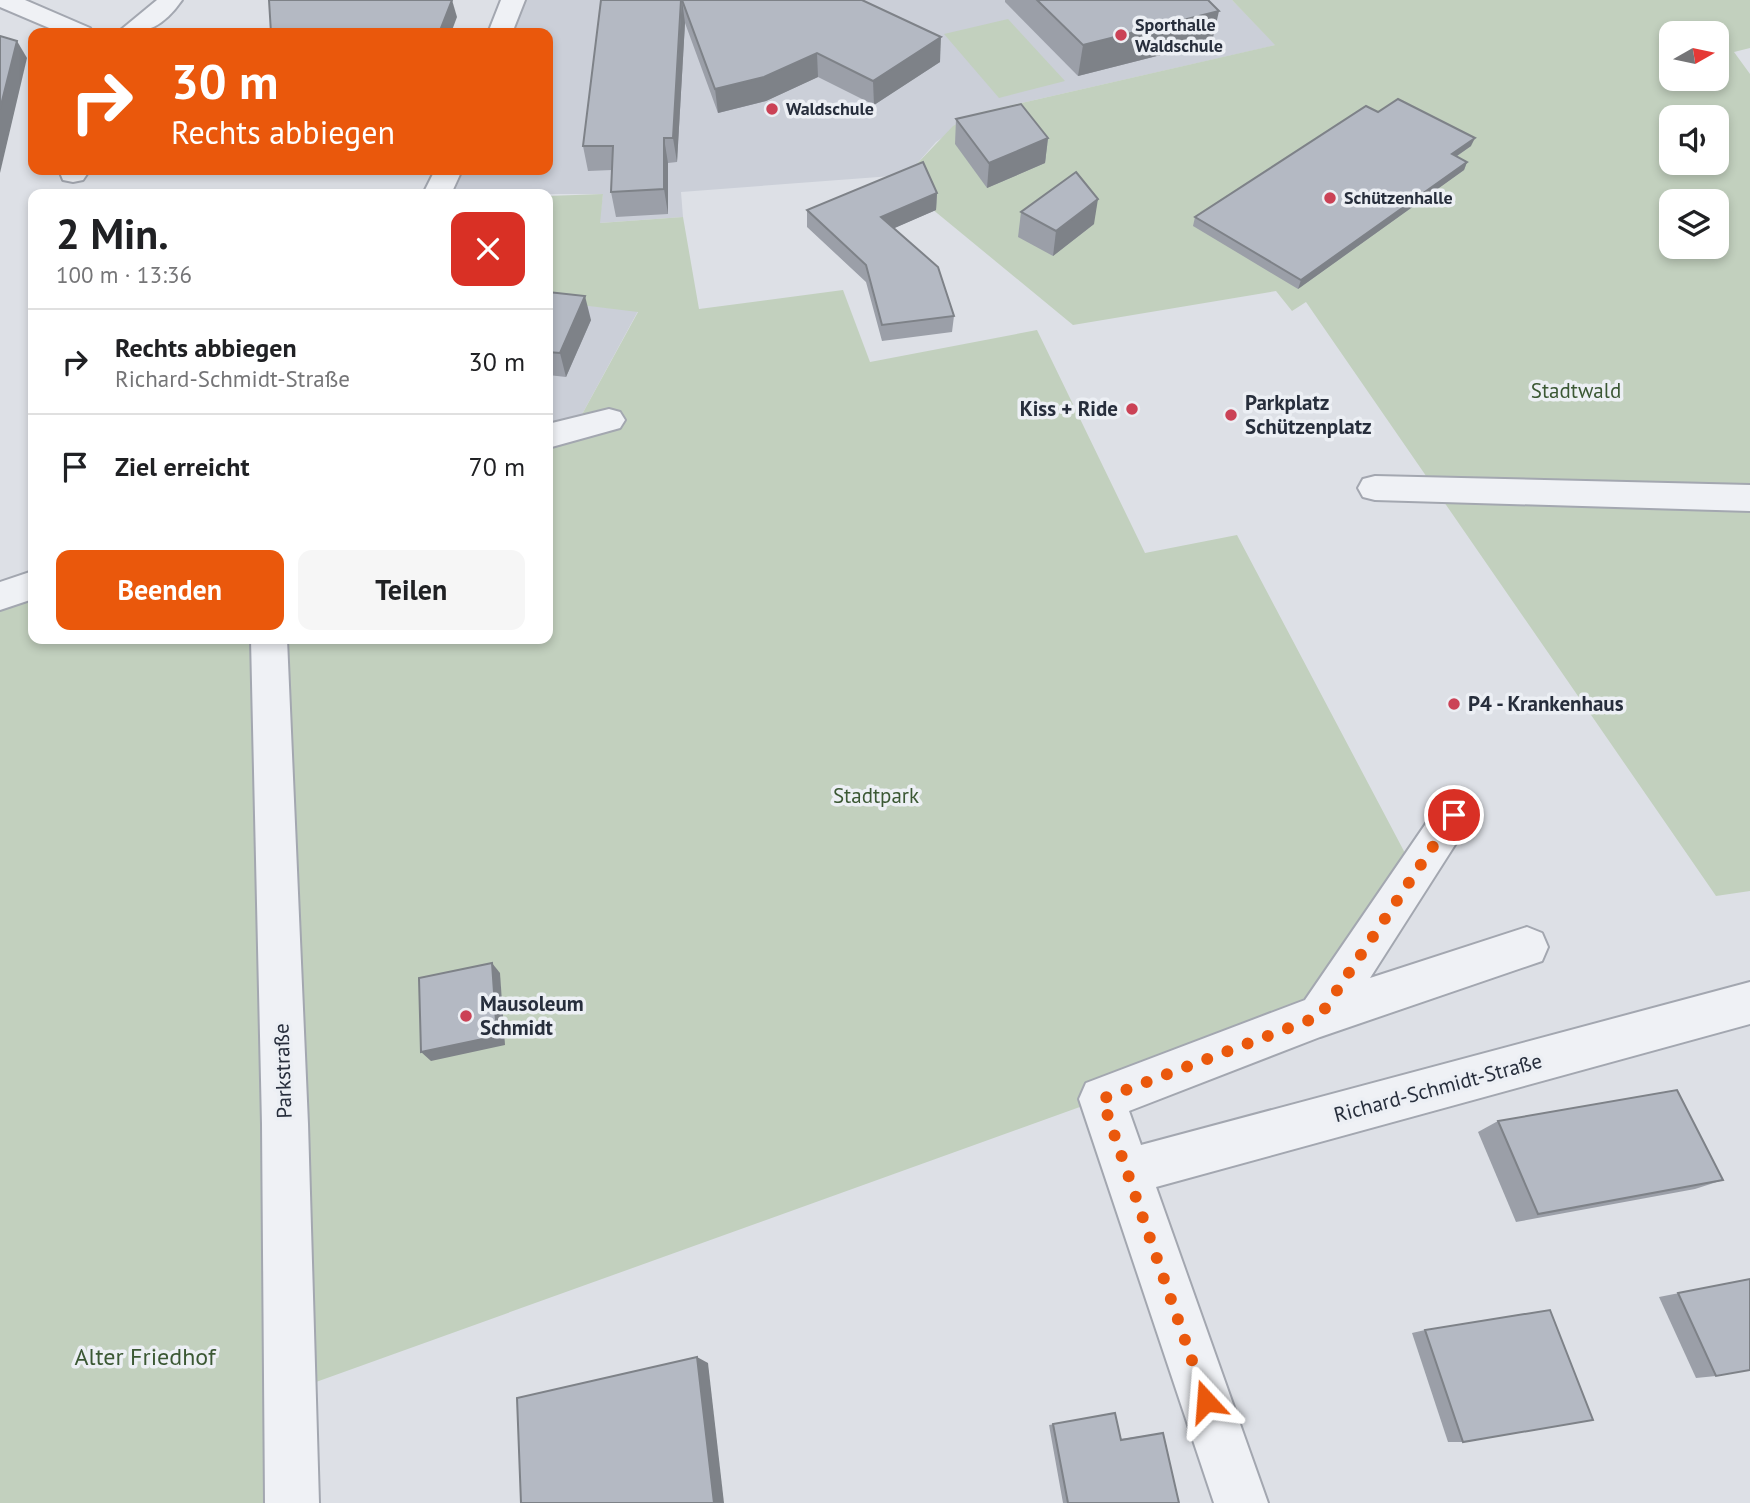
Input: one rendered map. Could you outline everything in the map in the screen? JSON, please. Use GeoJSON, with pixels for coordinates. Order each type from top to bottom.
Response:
{"type":"FeatureCollection","features":[{"type":"Feature","properties":{"kind":"street"},"geometry":{"type":"LineString","coordinates":[[0,0],[69,28]]}},
{"type":"Feature","properties":{"kind":"street"},"geometry":{"type":"LineString","coordinates":[[136,28],[170,0]]}},
{"type":"Feature","properties":{"kind":"street"},"geometry":{"type":"LineString","coordinates":[[502,28],[513,0]]}},
{"type":"Feature","properties":{"kind":"street"},"geometry":{"type":"LineString","coordinates":[[553,435],[609,420]]}},
{"type":"Feature","properties":{"kind":"street"},"geometry":{"type":"LineString","coordinates":[[1375,488],[1750,498]]}},
{"type":"Feature","properties":{"kind":"street"},"geometry":{"type":"LineString","coordinates":[[0,596],[28,587]]}},
{"type":"Feature","properties":{"kind":"street","name":"Parkstraße"},"geometry":{"type":"LineString","coordinates":[[269,644],[284,1111],[292,1503]]}},
{"type":"Feature","properties":{"kind":"street"},"geometry":{"type":"LineString","coordinates":[[1320,1016],[1454,815]]}},
{"type":"Feature","properties":{"kind":"street"},"geometry":{"type":"LineString","coordinates":[[1241,1503],[1102,1099],[1320,1016],[1527,947]]}},
{"type":"Feature","properties":{"kind":"street","name":"Richard-Schmidt-Straße"},"geometry":{"type":"LineString","coordinates":[[1127,1172],[1750,1003]]}},
{"type":"Feature","properties":{"kind":"shaded area","name":"Waldschule"},"geometry":{"type":"Polygon","coordinates":[[[513,0],[1232,0],[1276,45],[978,113],[936,142],[915,166],[892,176],[681,192],[683,217],[599,223],[603,194],[553,194],[553,189],[439,189],[446,175],[553,175],[553,28],[502,28],[513,0]]]}},
{"type":"Feature","properties":{"kind":"shaded area"},"geometry":{"type":"Polygon","coordinates":[[[553,302],[638,311],[574,429],[553,435],[553,302]]]}},
{"type":"Feature","properties":{"kind":"green space","name":"Stadtwald"},"geometry":{"type":"Polygon","coordinates":[[[1232,0],[1750,0],[1750,48],[1734,52],[1750,74],[1750,891],[1716,896],[1306,302],[1292,311],[1276,291],[1073,325],[892,176],[915,166],[953,126],[978,113],[1275,45],[1232,0]]]}},
{"type":"Feature","properties":{"kind":"green space"},"geometry":{"type":"Polygon","coordinates":[[[1008,19],[1065,81],[999,98],[944,34],[1008,19]]]}},
{"type":"Feature","properties":{"kind":"green space","name":"Stadtpark"},"geometry":{"type":"Polygon","coordinates":[[[603,194],[600,223],[683,217],[699,309],[843,290],[870,362],[1037,330],[1145,553],[1237,535],[1415,872],[1320,1016],[1102,1099],[291,1391],[292,1503],[0,1503],[0,596],[28,587],[28,644],[553,644],[553,435],[574,429],[638,312],[553,302],[553,196],[603,194]]]}},
{"type":"Feature","properties":{"kind":"building"},"geometry":{"type":"Polygon","coordinates":[[[269,0],[452,0],[441,28],[271,28],[269,0]]]}},
{"type":"Feature","properties":{"kind":"building"},"geometry":{"type":"Polygon","coordinates":[[[601,0],[681,0],[673,138],[664,138],[664,189],[611,192],[613,146],[583,146],[601,0]]]}},
{"type":"Feature","properties":{"kind":"building"},"geometry":{"type":"Polygon","coordinates":[[[682,0],[862,0],[941,37],[873,81],[817,53],[764,77],[715,89],[682,0]]]}},
{"type":"Feature","properties":{"kind":"building"},"geometry":{"type":"Polygon","coordinates":[[[1037,0],[1208,0],[1219,11],[1083,45],[1037,0]]]}},
{"type":"Feature","properties":{"kind":"building"},"geometry":{"type":"Polygon","coordinates":[[[0,36],[17,41],[0,109],[0,36]]]}},
{"type":"Feature","properties":{"kind":"building","name":"Schützenhalle"},"geometry":{"type":"Polygon","coordinates":[[[1398,99],[1475,138],[1452,154],[1467,162],[1301,280],[1195,217],[1366,106],[1378,112],[1398,99]]]}},
{"type":"Feature","properties":{"kind":"building"},"geometry":{"type":"Polygon","coordinates":[[[1021,104],[1048,138],[989,163],[956,119],[1021,104]]]}},
{"type":"Feature","properties":{"kind":"building"},"geometry":{"type":"Polygon","coordinates":[[[923,162],[937,193],[881,217],[938,267],[954,316],[882,325],[866,265],[807,210],[923,162]]]}},
{"type":"Feature","properties":{"kind":"building"},"geometry":{"type":"Polygon","coordinates":[[[1076,172],[1098,199],[1056,231],[1021,212],[1076,172]]]}},
{"type":"Feature","properties":{"kind":"building"},"geometry":{"type":"Polygon","coordinates":[[[553,293],[585,296],[560,353],[553,352],[553,293]]]}},
{"type":"Feature","properties":{"kind":"building","name":"Mausoleum Schmidt"},"geometry":{"type":"Polygon","coordinates":[[[492,963],[497,1036],[421,1052],[419,978],[492,963]]]}},
{"type":"Feature","properties":{"kind":"building"},"geometry":{"type":"Polygon","coordinates":[[[1677,1090],[1723,1180],[1538,1214],[1498,1121],[1677,1090]]]}},
{"type":"Feature","properties":{"kind":"building"},"geometry":{"type":"Polygon","coordinates":[[[1750,1279],[1750,1370],[1716,1376],[1678,1293],[1750,1279]]]}},
{"type":"Feature","properties":{"kind":"building"},"geometry":{"type":"Polygon","coordinates":[[[1550,1310],[1593,1420],[1463,1442],[1425,1330],[1550,1310]]]}},
{"type":"Feature","properties":{"kind":"building"},"geometry":{"type":"Polygon","coordinates":[[[697,1357],[714,1503],[521,1503],[517,1398],[697,1357]]]}},
{"type":"Feature","properties":{"kind":"building"},"geometry":{"type":"Polygon","coordinates":[[[1115,1413],[1121,1440],[1163,1433],[1179,1503],[1068,1503],[1053,1424],[1115,1413]]]}},
{"type":"Feature","properties":{"kind":"place","name":"Sporthalle Waldschule"},"geometry":{"type":"Point","coordinates":[1121,35]}},
{"type":"Feature","properties":{"kind":"place","name":"Waldschule"},"geometry":{"type":"Point","coordinates":[772,109]}},
{"type":"Feature","properties":{"kind":"place","name":"Schützenhalle"},"geometry":{"type":"Point","coordinates":[1330,198]}},
{"type":"Feature","properties":{"kind":"place","name":"Kiss + Ride"},"geometry":{"type":"Point","coordinates":[1132,409]}},
{"type":"Feature","properties":{"kind":"place","name":"Parkplatz Schützenplatz"},"geometry":{"type":"Point","coordinates":[1231,415]}},
{"type":"Feature","properties":{"kind":"place","name":"P4 - Krankenhaus"},"geometry":{"type":"Point","coordinates":[1454,704]}},
{"type":"Feature","properties":{"kind":"place","name":"Mausoleum Schmidt"},"geometry":{"type":"Point","coordinates":[466,1016]}},
{"type":"Feature","properties":{"kind":"route"},"geometry":{"type":"LineString","coordinates":[[1206,1401],[1102,1099],[1320,1016],[1454,815]]}},
{"type":"Feature","properties":{"kind":"park label","name":"Alter Friedhof"},"geometry":{"type":"Point","coordinates":[145,1357]}}]}
